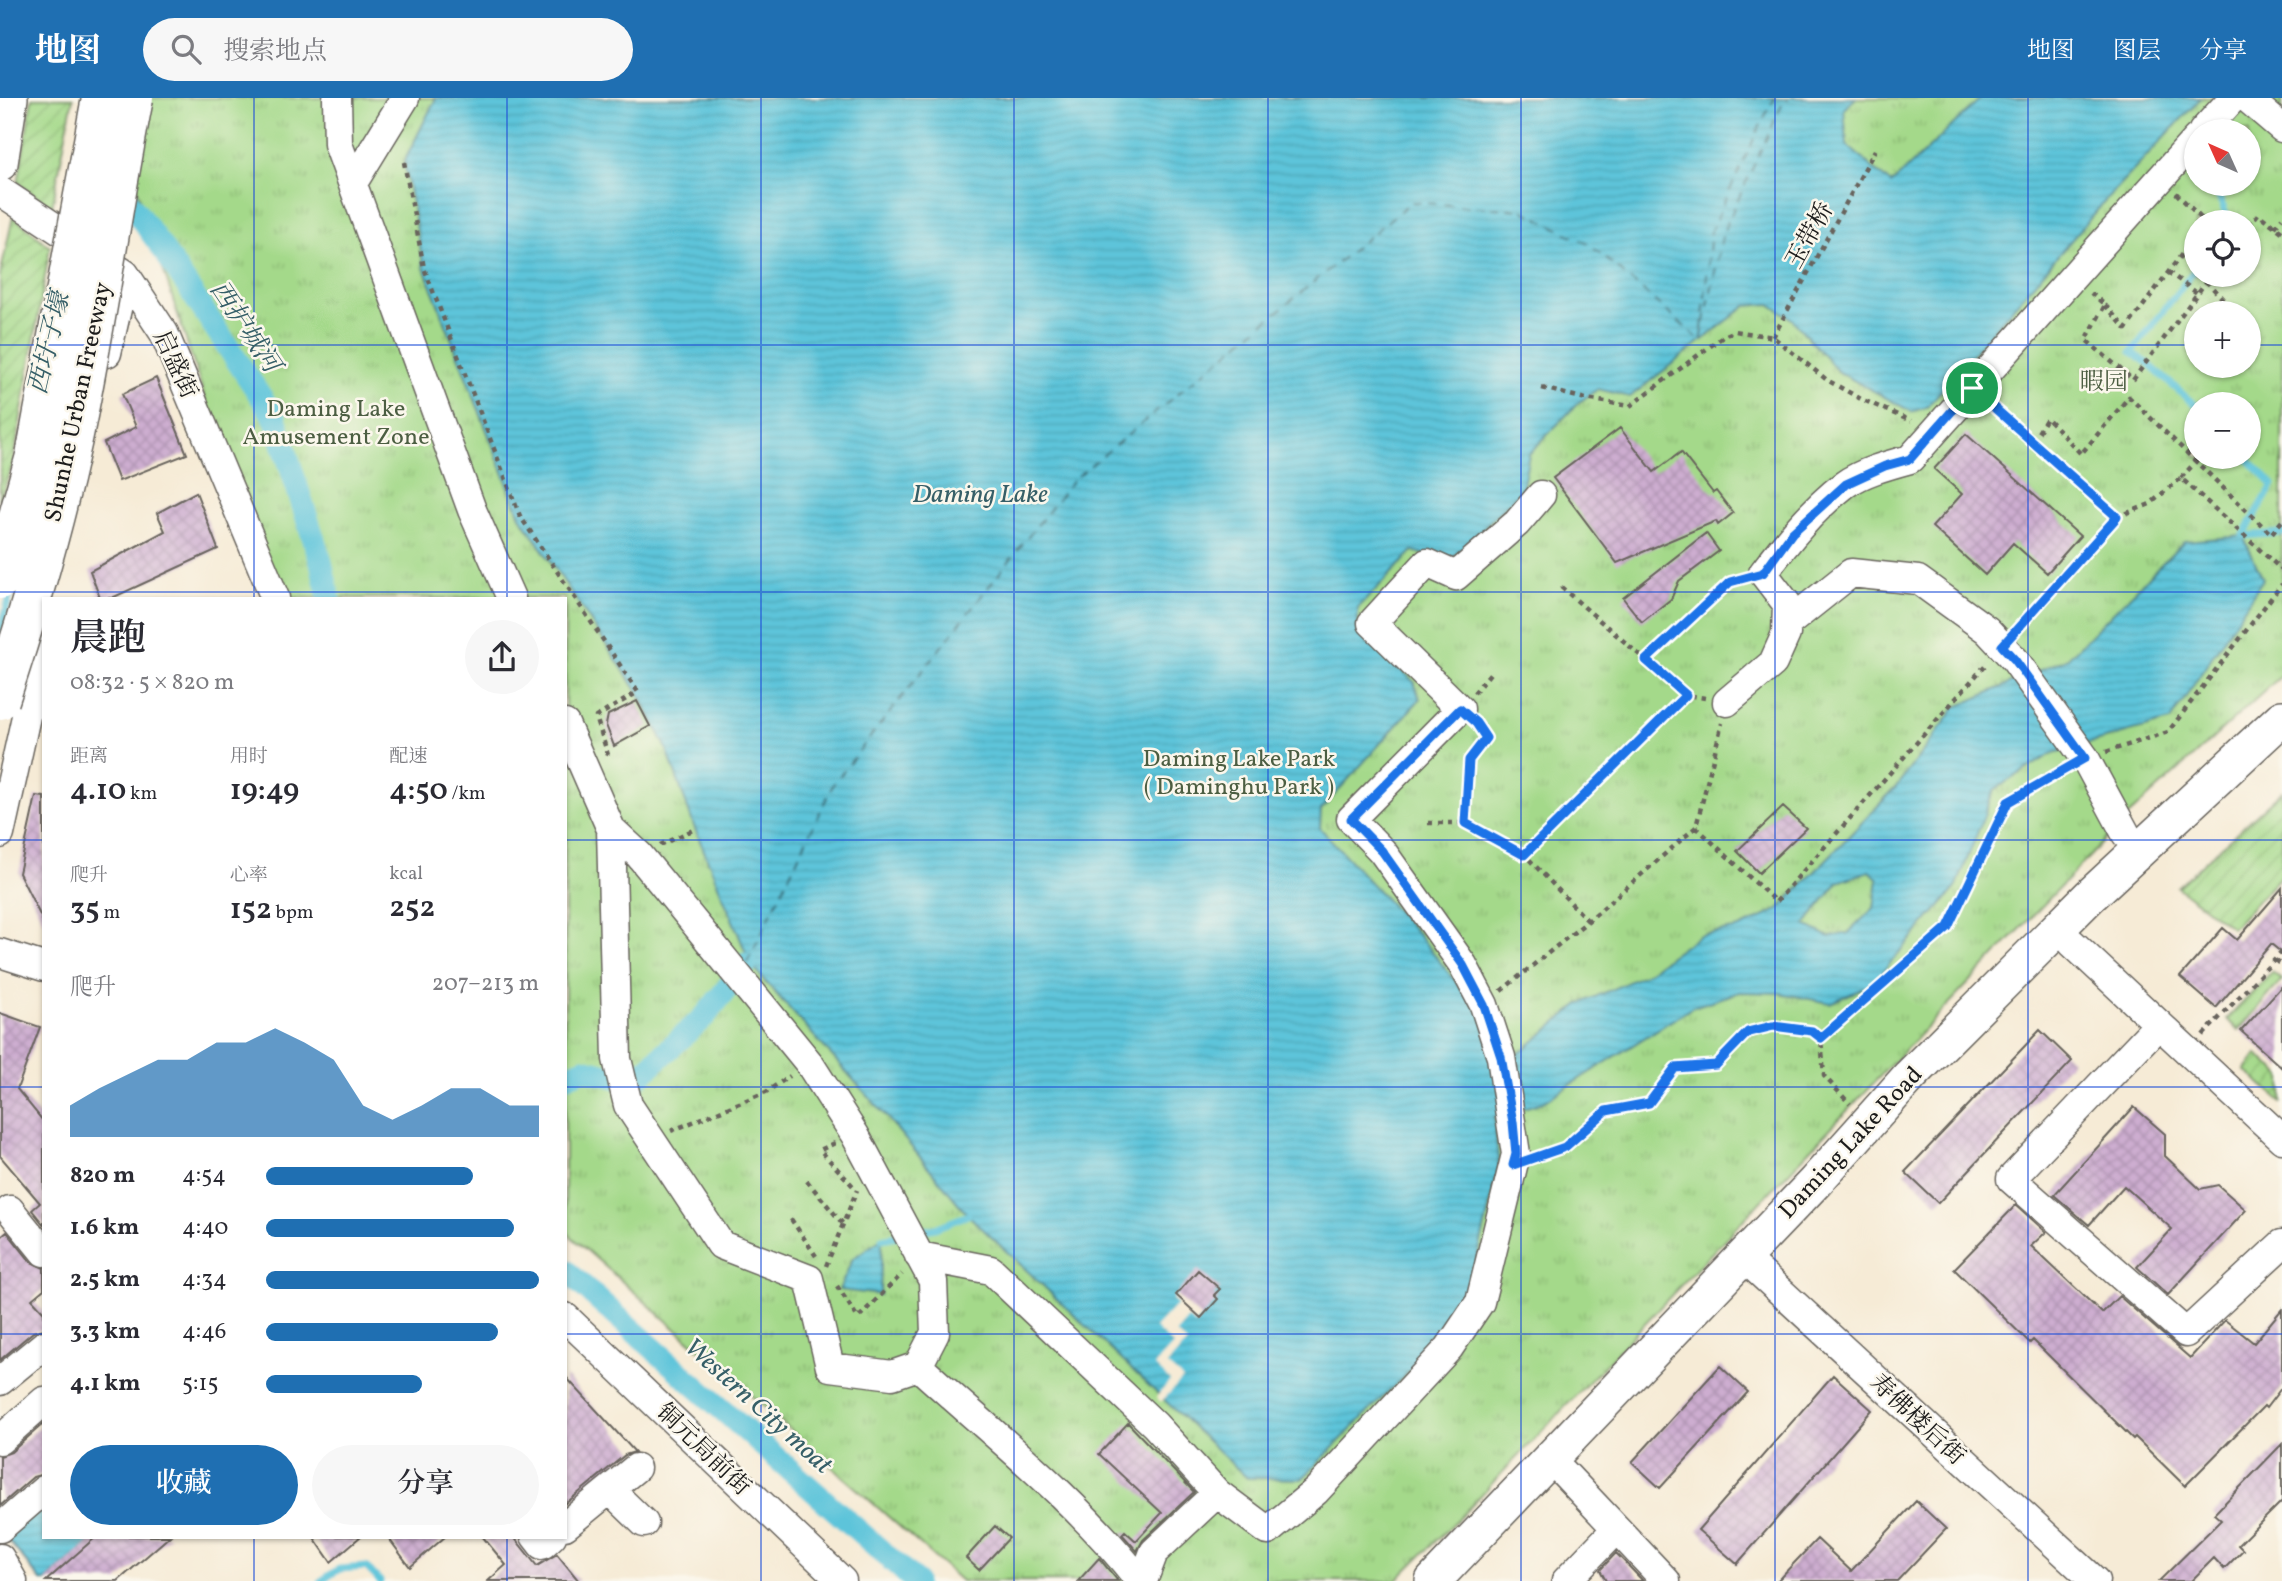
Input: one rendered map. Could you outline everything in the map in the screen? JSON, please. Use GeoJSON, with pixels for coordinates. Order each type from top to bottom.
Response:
{"type":"FeatureCollection","features":[{"type":"Feature","properties":{"kind":"highway","name":"Shunhe Urban Freeway"},"geometry":{"type":"LineString","coordinates":[[0,580],[35,456],[101,98]]}},
{"type":"Feature","properties":{"kind":"highway","name":"Shunhe Urban Freeway"},"geometry":{"type":"LineString","coordinates":[[0,700],[29,612],[72,445],[134,98]]}},
{"type":"Feature","properties":{"kind":"main road"},"geometry":{"type":"LineString","coordinates":[[0,163],[10,98]]}},
{"type":"Feature","properties":{"kind":"main road","name":"Daming Lake Road"},"geometry":{"type":"LineString","coordinates":[[1461,1581],[1563,1472],[1910,1076],[2157,832],[2282,718]]}},
{"type":"Feature","properties":{"kind":"main road","name":"Daming Lake Road"},"geometry":{"type":"LineString","coordinates":[[1433,1581],[1748,1263],[2229,788],[2282,741]]}},
{"type":"Feature","properties":{"kind":"street"},"geometry":{"type":"LineString","coordinates":[[337,98],[338,144],[472,510],[510,597]]}},
{"type":"Feature","properties":{"kind":"street"},"geometry":{"type":"LineString","coordinates":[[352,183],[405,98]]}},
{"type":"Feature","properties":{"kind":"street"},"geometry":{"type":"LineString","coordinates":[[2214,119],[2233,98]]}},
{"type":"Feature","properties":{"kind":"street"},"geometry":{"type":"LineString","coordinates":[[2247,98],[2282,128]]}},
{"type":"Feature","properties":{"kind":"street"},"geometry":{"type":"LineString","coordinates":[[1727,702],[1773,663],[1786,634],[1787,604],[1763,573],[1792,533],[1846,484],[1885,466],[1910,459],[2184,152]]}},
{"type":"Feature","properties":{"kind":"street","name":"启盛街"},"geometry":{"type":"LineString","coordinates":[[0,191],[125,274],[164,333],[275,597]]}},
{"type":"Feature","properties":{"kind":"street"},"geometry":{"type":"LineString","coordinates":[[52,597],[125,274]]}},
{"type":"Feature","properties":{"kind":"street"},"geometry":{"type":"LineString","coordinates":[[917,1252],[991,1270],[1155,1425],[1217,1493],[1268,1531],[1316,1491],[1449,1348],[1480,1302],[1516,1154],[1513,1122],[1501,1057],[1484,1005],[1463,965],[1382,851],[1351,819],[1460,709],[1372,623],[1427,563],[1456,576],[1517,523],[1541,495]]}},
{"type":"Feature","properties":{"kind":"street"},"geometry":{"type":"LineString","coordinates":[[1787,624],[1851,573],[1918,580],[1987,631],[2008,653],[2085,758],[2126,834]]}},
{"type":"Feature","properties":{"kind":"street"},"geometry":{"type":"LineString","coordinates":[[0,834],[42,644]]}},
{"type":"Feature","properties":{"kind":"street"},"geometry":{"type":"LineString","coordinates":[[567,729],[611,829],[617,1059],[628,1105],[721,1245],[817,1274],[830,1367],[892,1375],[918,1366],[935,1333],[933,1281],[855,1135],[809,1063],[717,947],[639,855],[611,829]]}},
{"type":"Feature","properties":{"kind":"street"},"geometry":{"type":"LineString","coordinates":[[2072,943],[2282,1139]]}},
{"type":"Feature","properties":{"kind":"street"},"geometry":{"type":"LineString","coordinates":[[0,953],[42,966]]}},
{"type":"Feature","properties":{"kind":"street"},"geometry":{"type":"LineString","coordinates":[[2159,1024],[2011,1179],[2186,1333],[2282,1244]]}},
{"type":"Feature","properties":{"kind":"street"},"geometry":{"type":"LineString","coordinates":[[3,1209],[42,1250]]}},
{"type":"Feature","properties":{"kind":"street","name":"寿佛楼后街"},"geometry":{"type":"LineString","coordinates":[[1748,1263],[2095,1581]]}},
{"type":"Feature","properties":{"kind":"street","name":"铜元局前街"},"geometry":{"type":"LineString","coordinates":[[567,1319],[842,1581]]}},
{"type":"Feature","properties":{"kind":"street"},"geometry":{"type":"LineString","coordinates":[[0,1381],[42,1347]]}},
{"type":"Feature","properties":{"kind":"street"},"geometry":{"type":"LineString","coordinates":[[918,1366],[1054,1489],[1121,1556],[1142,1581],[1154,1552],[1217,1493]]}},
{"type":"Feature","properties":{"kind":"street"},"geometry":{"type":"LineString","coordinates":[[0,1440],[42,1403]]}},
{"type":"Feature","properties":{"kind":"street"},"geometry":{"type":"LineString","coordinates":[[567,1524],[636,1468]]}},
{"type":"Feature","properties":{"kind":"street"},"geometry":{"type":"LineString","coordinates":[[1563,1472],[1666,1581]]}},
{"type":"Feature","properties":{"kind":"street"},"geometry":{"type":"LineString","coordinates":[[610,1490],[644,1523]]}},
{"type":"Feature","properties":{"kind":"street"},"geometry":{"type":"LineString","coordinates":[[0,1528],[42,1492]]}},
{"type":"Feature","properties":{"kind":"street"},"geometry":{"type":"LineString","coordinates":[[1566,1581],[1616,1530]]}},
{"type":"Feature","properties":{"kind":"street"},"geometry":{"type":"LineString","coordinates":[[0,1558],[13,1581]]}},
{"type":"Feature","properties":{"kind":"path","name":"玉带桥"},"geometry":{"type":"LineString","coordinates":[[1773,337],[1875,150]]}},
{"type":"Feature","properties":{"kind":"path"},"geometry":{"type":"LineString","coordinates":[[404,162],[424,268],[520,516],[638,692],[596,718],[612,767]]}},
{"type":"Feature","properties":{"kind":"path"},"geometry":{"type":"LineString","coordinates":[[2161,178],[2194,210]]}},
{"type":"Feature","properties":{"kind":"path"},"geometry":{"type":"LineString","coordinates":[[2261,216],[2282,232]]}},
{"type":"Feature","properties":{"kind":"path"},"geometry":{"type":"LineString","coordinates":[[2275,227],[2282,218]]}},
{"type":"Feature","properties":{"kind":"path"},"geometry":{"type":"LineString","coordinates":[[2073,276],[2105,305],[2126,329],[2184,250]]}},
{"type":"Feature","properties":{"kind":"path"},"geometry":{"type":"LineString","coordinates":[[2168,272],[2197,293]]}},
{"type":"Feature","properties":{"kind":"path"},"geometry":{"type":"LineString","coordinates":[[2105,305],[2086,340],[2133,380],[2202,287]]}},
{"type":"Feature","properties":{"kind":"path"},"geometry":{"type":"LineString","coordinates":[[2212,287],[2225,301]]}},
{"type":"Feature","properties":{"kind":"path"},"geometry":{"type":"LineString","coordinates":[[1542,388],[1630,407],[1724,336],[1735,331],[1773,337],[1827,380],[1861,399],[1934,431]]}},
{"type":"Feature","properties":{"kind":"path"},"geometry":{"type":"LineString","coordinates":[[1972,388],[2117,517]]}},
{"type":"Feature","properties":{"kind":"path"},"geometry":{"type":"LineString","coordinates":[[2033,441],[2048,418],[2081,454],[2129,397],[2184,446]]}},
{"type":"Feature","properties":{"kind":"path"},"geometry":{"type":"LineString","coordinates":[[1696,827],[1776,902],[2008,653],[2117,517],[2150,504],[2189,469]]}},
{"type":"Feature","properties":{"kind":"path"},"geometry":{"type":"LineString","coordinates":[[2207,469],[2271,534],[2282,521]]}},
{"type":"Feature","properties":{"kind":"path"},"geometry":{"type":"LineString","coordinates":[[2181,478],[2282,570]]}},
{"type":"Feature","properties":{"kind":"path"},"geometry":{"type":"LineString","coordinates":[[1646,660],[1730,582],[1763,573]]}},
{"type":"Feature","properties":{"kind":"path"},"geometry":{"type":"LineString","coordinates":[[1821,1038],[1948,927],[2008,802],[2085,758],[2168,732],[2282,584]]}},
{"type":"Feature","properties":{"kind":"path"},"geometry":{"type":"LineString","coordinates":[[1484,1005],[1588,921],[1696,827],[1727,702],[1686,695],[1561,587]]}},
{"type":"Feature","properties":{"kind":"path"},"geometry":{"type":"LineString","coordinates":[[1524,855],[1686,695]]}},
{"type":"Feature","properties":{"kind":"path"},"geometry":{"type":"LineString","coordinates":[[1460,709],[1476,723],[1486,738],[1469,760],[1465,823]]}},
{"type":"Feature","properties":{"kind":"path"},"geometry":{"type":"LineString","coordinates":[[1428,823],[1465,823],[1524,855],[1588,921]]}},
{"type":"Feature","properties":{"kind":"path"},"geometry":{"type":"LineString","coordinates":[[639,855],[695,829]]}},
{"type":"Feature","properties":{"kind":"path"},"geometry":{"type":"LineString","coordinates":[[2188,1051],[2282,951]]}},
{"type":"Feature","properties":{"kind":"path"},"geometry":{"type":"LineString","coordinates":[[2275,960],[2282,966]]}},
{"type":"Feature","properties":{"kind":"path"},"geometry":{"type":"LineString","coordinates":[[1513,1165],[1565,1147],[1606,1111],[1649,1103],[1675,1068],[1716,1065],[1748,1032],[1773,1026],[1812,1031],[1821,1038],[1824,1076],[1851,1106]]}},
{"type":"Feature","properties":{"kind":"path"},"geometry":{"type":"LineString","coordinates":[[651,1139],[766,1092],[809,1063]]}},
{"type":"Feature","properties":{"kind":"path"},"geometry":{"type":"LineString","coordinates":[[807,1181],[844,1224]]}},
{"type":"Feature","properties":{"kind":"path"},"geometry":{"type":"LineString","coordinates":[[817,1274],[844,1224],[857,1190]]}},
{"type":"Feature","properties":{"kind":"path"},"geometry":{"type":"LineString","coordinates":[[791,1219],[817,1274],[859,1318],[917,1252]]}},
{"type":"Feature","properties":{"kind":"green space"},"geometry":{"type":"Polygon","coordinates":[[[32,98],[73,98],[52,207],[18,183],[32,98]]]}},
{"type":"Feature","properties":{"kind":"green space","name":"Daming Lake Park ( Daminghu Park )"},"geometry":{"type":"Polygon","coordinates":[[[151,98],[2282,98],[2282,675],[2127,817],[1396,1581],[961,1581],[567,1233],[567,597],[270,597],[135,183],[151,98]]]}},
{"type":"Feature","properties":{"kind":"green space"},"geometry":{"type":"Polygon","coordinates":[[[13,216],[50,247],[13,463],[0,501],[0,276],[13,216]]]}},
{"type":"Feature","properties":{"kind":"green space"},"geometry":{"type":"Polygon","coordinates":[[[2282,791],[2282,875],[2232,928],[2177,887],[2282,791]]]}},
{"type":"Feature","properties":{"kind":"green space"},"geometry":{"type":"Polygon","coordinates":[[[2272,972],[2282,980],[2238,1031],[2227,1019],[2272,972]]]}},
{"type":"Feature","properties":{"kind":"green space"},"geometry":{"type":"Polygon","coordinates":[[[2257,1054],[2282,1076],[2282,1102],[2245,1070],[2257,1054]]]}},
{"type":"Feature","properties":{"kind":"water","name":"Daming Lake"},"geometry":{"type":"Polygon","coordinates":[[[436,98],[1856,98],[1844,109],[1847,145],[1891,184],[1981,98],[2201,98],[2106,200],[1927,407],[1912,412],[1838,372],[1792,319],[1770,304],[1746,306],[1630,397],[1598,389],[1578,403],[1529,454],[1522,490],[1452,558],[1438,559],[1413,551],[1358,608],[1358,627],[1414,682],[1420,699],[1321,810],[1320,828],[1417,933],[1483,1016],[1494,1074],[1579,1004],[1642,976],[1700,935],[1740,928],[1778,910],[1895,788],[1956,707],[2068,658],[2184,541],[2243,536],[2263,579],[2170,721],[2051,754],[1994,790],[1956,888],[1871,985],[1830,1003],[1779,993],[1740,992],[1693,1007],[1543,1102],[1494,1117],[1499,1167],[1468,1297],[1421,1359],[1302,1479],[1247,1478],[968,1215],[885,1115],[749,960],[695,829],[666,747],[638,692],[520,516],[424,268],[404,162],[436,98]],[[1870,871],[1838,882],[1805,925],[1830,937],[1848,933],[1874,908],[1878,879],[1870,871]]]}},
{"type":"Feature","properties":{"kind":"water"},"geometry":{"type":"Polygon","coordinates":[[[882,1239],[880,1295],[839,1290],[853,1258],[882,1239]]]}},
{"type":"Feature","properties":{"kind":"water"},"geometry":{"type":"Polygon","coordinates":[[[42,1501],[42,1539],[95,1539],[46,1581],[41,1581],[4,1535],[42,1501]]]}},
{"type":"Feature","properties":{"kind":"pier"},"geometry":{"type":"Polygon","coordinates":[[[1198,1270],[1220,1289],[1214,1295],[1218,1299],[1195,1324],[1188,1319],[1176,1333],[1187,1343],[1167,1365],[1183,1379],[1161,1402],[1156,1397],[1170,1381],[1154,1366],[1173,1345],[1155,1328],[1177,1304],[1172,1299],[1198,1270]]]}},
{"type":"Feature","properties":{"kind":"building"},"geometry":{"type":"Polygon","coordinates":[[[156,378],[187,454],[119,481],[104,443],[136,427],[122,394],[156,378]]]}},
{"type":"Feature","properties":{"kind":"building"},"geometry":{"type":"Polygon","coordinates":[[[1620,428],[1654,472],[1681,452],[1713,493],[1716,491],[1733,513],[1718,525],[1716,521],[1617,563],[1553,478],[1620,428]]]}},
{"type":"Feature","properties":{"kind":"building"},"geometry":{"type":"Polygon","coordinates":[[[1966,434],[2080,536],[2047,573],[2013,543],[1985,575],[1932,527],[1962,494],[1934,469],[1966,434]]]}},
{"type":"Feature","properties":{"kind":"building"},"geometry":{"type":"Polygon","coordinates":[[[196,492],[218,549],[114,597],[100,597],[90,571],[165,531],[157,513],[196,492]]]}},
{"type":"Feature","properties":{"kind":"building"},"geometry":{"type":"Polygon","coordinates":[[[1706,533],[1719,551],[1679,581],[1671,599],[1642,622],[1623,598],[1706,533]]]}},
{"type":"Feature","properties":{"kind":"building"},"geometry":{"type":"Polygon","coordinates":[[[637,701],[650,726],[614,746],[606,725],[608,715],[637,701]]]}},
{"type":"Feature","properties":{"kind":"building"},"geometry":{"type":"Polygon","coordinates":[[[36,796],[42,797],[42,919],[19,873],[36,796]]]}},
{"type":"Feature","properties":{"kind":"building"},"geometry":{"type":"Polygon","coordinates":[[[1783,807],[1806,828],[1759,873],[1737,851],[1783,807]]]}},
{"type":"Feature","properties":{"kind":"building"},"geometry":{"type":"Polygon","coordinates":[[[2282,888],[2282,953],[2271,944],[2216,1008],[2180,977],[2223,928],[2237,940],[2282,888]]]}},
{"type":"Feature","properties":{"kind":"building"},"geometry":{"type":"Polygon","coordinates":[[[2282,986],[2282,1068],[2241,1031],[2282,986]]]}},
{"type":"Feature","properties":{"kind":"building"},"geometry":{"type":"Polygon","coordinates":[[[0,1013],[40,1027],[17,1089],[42,1120],[42,1222],[32,1210],[40,1203],[0,1156],[0,1013]]]}},
{"type":"Feature","properties":{"kind":"building"},"geometry":{"type":"Polygon","coordinates":[[[2040,1030],[2072,1061],[1938,1203],[1905,1172],[2040,1030]]]}},
{"type":"Feature","properties":{"kind":"building"},"geometry":{"type":"Polygon","coordinates":[[[2134,1107],[2165,1134],[2165,1156],[2200,1189],[2218,1185],[2246,1210],[2168,1295],[2137,1267],[2172,1229],[2124,1186],[2089,1225],[2054,1195],[2134,1107]]]}},
{"type":"Feature","properties":{"kind":"building"},"geometry":{"type":"Polygon","coordinates":[[[2016,1205],[2046,1232],[2031,1246],[2102,1313],[2119,1296],[2190,1358],[2225,1320],[2254,1343],[2282,1309],[2282,1387],[2266,1408],[2264,1406],[2185,1486],[2135,1437],[2133,1439],[2033,1340],[2030,1343],[1954,1269],[2016,1205]]]}},
{"type":"Feature","properties":{"kind":"building"},"geometry":{"type":"Polygon","coordinates":[[[7,1232],[31,1262],[42,1267],[42,1291],[32,1299],[42,1310],[42,1330],[33,1332],[0,1360],[0,1238],[7,1232]]]}},
{"type":"Feature","properties":{"kind":"building"},"geometry":{"type":"Polygon","coordinates":[[[1198,1270],[1220,1289],[1214,1295],[1218,1299],[1201,1318],[1176,1295],[1198,1270]]]}},
{"type":"Feature","properties":{"kind":"building"},"geometry":{"type":"Polygon","coordinates":[[[1720,1366],[1748,1392],[1660,1488],[1632,1462],[1720,1366]]]}},
{"type":"Feature","properties":{"kind":"building"},"geometry":{"type":"Polygon","coordinates":[[[1833,1375],[1872,1410],[1737,1564],[1698,1530],[1833,1375]]]}},
{"type":"Feature","properties":{"kind":"building"},"geometry":{"type":"Polygon","coordinates":[[[567,1378],[635,1452],[625,1455],[567,1502],[567,1378]]]}},
{"type":"Feature","properties":{"kind":"building"},"geometry":{"type":"Polygon","coordinates":[[[1128,1423],[1194,1492],[1143,1540],[1137,1551],[1122,1534],[1125,1531],[1136,1541],[1162,1513],[1099,1454],[1128,1423]]]}},
{"type":"Feature","properties":{"kind":"building"},"geometry":{"type":"Polygon","coordinates":[[[42,1425],[42,1475],[33,1477],[0,1506],[0,1456],[11,1452],[42,1425]]]}},
{"type":"Feature","properties":{"kind":"building"},"geometry":{"type":"Polygon","coordinates":[[[2282,1444],[2282,1501],[2238,1545],[2243,1550],[2224,1569],[2214,1558],[2191,1581],[2159,1581],[2221,1520],[2214,1514],[2282,1444]]]}},
{"type":"Feature","properties":{"kind":"building"},"geometry":{"type":"Polygon","coordinates":[[[1916,1501],[1946,1529],[1897,1581],[1777,1581],[1817,1539],[1851,1571],[1916,1501]]]}},
{"type":"Feature","properties":{"kind":"building"},"geometry":{"type":"Polygon","coordinates":[[[995,1526],[1009,1538],[979,1570],[966,1558],[995,1526]]]}},
{"type":"Feature","properties":{"kind":"building"},"geometry":{"type":"Polygon","coordinates":[[[94,1539],[167,1539],[118,1581],[46,1581],[94,1539]]]}},
{"type":"Feature","properties":{"kind":"building"},"geometry":{"type":"Polygon","coordinates":[[[315,1539],[358,1539],[331,1562],[315,1539]]]}},
{"type":"Feature","properties":{"kind":"building"},"geometry":{"type":"Polygon","coordinates":[[[389,1539],[443,1539],[410,1567],[389,1539]]]}},
{"type":"Feature","properties":{"kind":"building"},"geometry":{"type":"Polygon","coordinates":[[[484,1539],[515,1539],[537,1566],[557,1554],[579,1581],[488,1581],[506,1565],[484,1539]]]}},
{"type":"Feature","properties":{"kind":"building"},"geometry":{"type":"Polygon","coordinates":[[[1616,1553],[1643,1581],[1606,1581],[1600,1570],[1616,1553]]]}},
{"type":"Feature","properties":{"kind":"building"},"geometry":{"type":"Polygon","coordinates":[[[1099,1558],[1118,1581],[1078,1581],[1099,1558]]]}},
{"type":"Feature","properties":{"kind":"waterway","name":"西护城河"},"geometry":{"type":"LineString","coordinates":[[117,186],[160,245],[275,418],[321,562],[329,597]]}},
{"type":"Feature","properties":{"kind":"waterway"},"geometry":{"type":"LineString","coordinates":[[2219,196],[2224,210]]}},
{"type":"Feature","properties":{"kind":"waterway"},"geometry":{"type":"LineString","coordinates":[[2184,284],[2132,352],[2184,395]]}},
{"type":"Feature","properties":{"kind":"waterway"},"geometry":{"type":"LineString","coordinates":[[2243,536],[2273,485],[2258,469]]}},
{"type":"Feature","properties":{"kind":"waterway"},"geometry":{"type":"LineString","coordinates":[[2243,536],[2282,533]]}},
{"type":"Feature","properties":{"kind":"waterway","name":"西圩子壕"},"geometry":{"type":"LineString","coordinates":[[0,634],[12,587]]}},
{"type":"Feature","properties":{"kind":"waterway"},"geometry":{"type":"LineString","coordinates":[[567,1076],[584,1069],[633,1082],[706,1015],[746,964]]}},
{"type":"Feature","properties":{"kind":"waterway"},"geometry":{"type":"LineString","coordinates":[[916,1232],[935,1228],[968,1215]]}},
{"type":"Feature","properties":{"kind":"waterway"},"geometry":{"type":"LineString","coordinates":[[882,1239],[901,1235]]}},
{"type":"Feature","properties":{"kind":"waterway","name":"Western City moat"},"geometry":{"type":"LineString","coordinates":[[567,1272],[915,1581]]}},
{"type":"Feature","properties":{"kind":"waterway"},"geometry":{"type":"LineString","coordinates":[[321,1581],[339,1569],[366,1567],[380,1581]]}},
{"type":"Feature","properties":{"kind":"ferry route"},"geometry":{"type":"LineString","coordinates":[[1702,330],[1711,230],[1770,105],[1776,98]]}},
{"type":"Feature","properties":{"kind":"ferry route"},"geometry":{"type":"LineString","coordinates":[[747,963],[834,783],[1073,480],[1411,202],[1522,210],[1590,245],[1701,341],[1723,232],[1781,107],[1789,98]]}},
{"type":"Feature","properties":{"kind":"route"},"geometry":{"type":"LineString","coordinates":[[1972,388],[2117,517],[2002,646],[2015,660],[2085,758],[2008,802],[1948,927],[1821,1038],[1812,1031],[1773,1026],[1748,1032],[1716,1065],[1675,1068],[1649,1103],[1606,1111],[1565,1147],[1513,1165],[1516,1154],[1513,1122],[1501,1057],[1484,1005],[1463,965],[1382,851],[1351,819],[1460,709],[1476,723],[1486,738],[1469,760],[1465,823],[1524,855],[1686,695],[1646,660],[1730,582],[1763,573],[1792,533],[1846,484],[1885,466],[1910,459],[1972,388]]}},
{"type":"Feature","properties":{"kind":"park label","name":"暇园"},"geometry":{"type":"Point","coordinates":[2104,381]}},
{"type":"Feature","properties":{"kind":"park label","name":"Daming Lake Amusement Zone"},"geometry":{"type":"Point","coordinates":[336,422]}}]}
